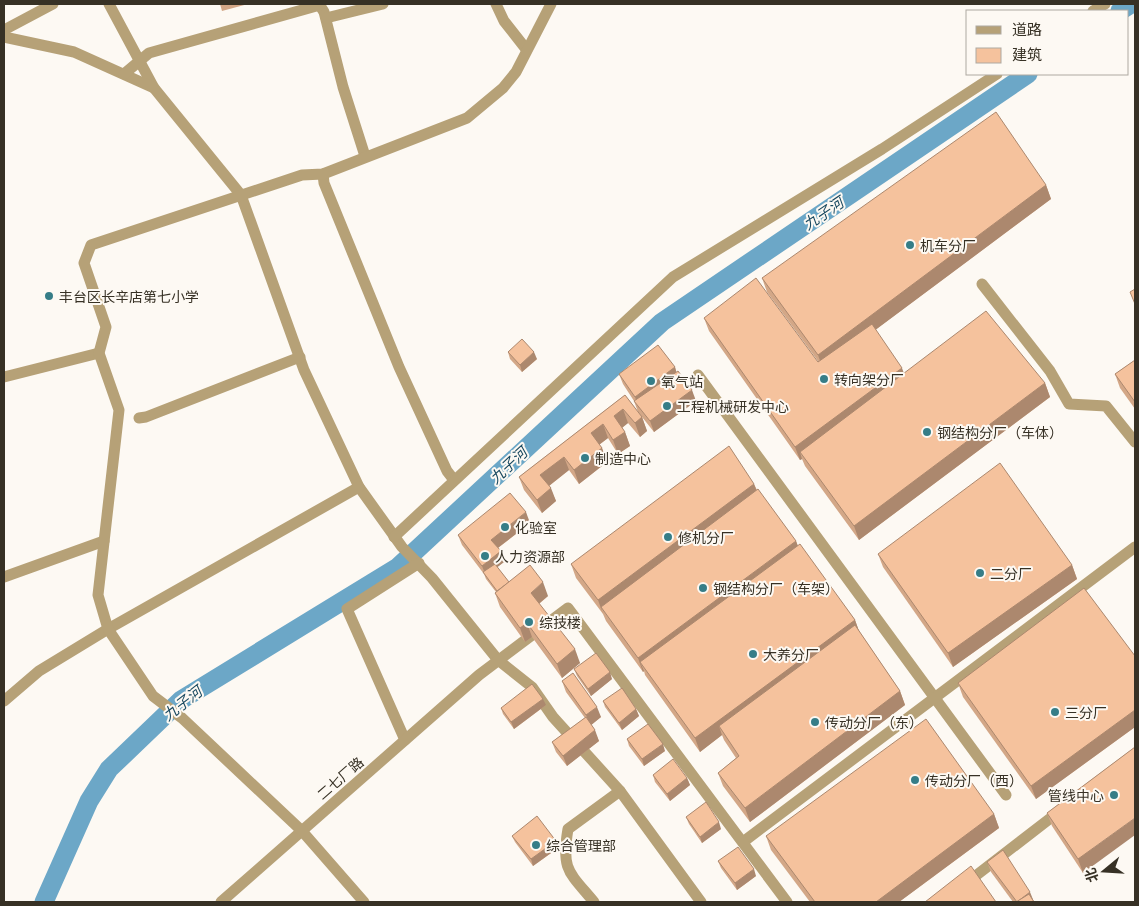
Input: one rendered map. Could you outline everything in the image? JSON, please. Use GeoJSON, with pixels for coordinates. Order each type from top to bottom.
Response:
{"type":"FeatureCollection","features":[{"type":"Feature","properties":{"kind":"street"},"geometry":{"type":"LineString","coordinates":[[4,30],[53,4]]}},
{"type":"Feature","properties":{"kind":"street"},"geometry":{"type":"LineString","coordinates":[[108,4],[154,88],[241,195],[300,357],[359,487],[394,537],[419,563],[498,660],[532,687],[553,716],[620,791],[699,901]]}},
{"type":"Feature","properties":{"kind":"street"},"geometry":{"type":"LineString","coordinates":[[326,18],[384,4]]}},
{"type":"Feature","properties":{"kind":"street"},"geometry":{"type":"LineString","coordinates":[[496,4],[504,21],[526,50]]}},
{"type":"Feature","properties":{"kind":"street"},"geometry":{"type":"LineString","coordinates":[[364,902],[302,831],[182,718],[153,696],[108,629],[98,595],[119,410],[100,353],[106,328],[84,263],[91,245],[302,174],[323,174],[365,156],[467,118],[503,88],[516,72],[551,4]]}},
{"type":"Feature","properties":{"kind":"street"},"geometry":{"type":"LineString","coordinates":[[124,74],[150,53],[319,5],[326,18],[343,87],[365,156]]}},
{"type":"Feature","properties":{"kind":"street"},"geometry":{"type":"LineString","coordinates":[[4,37],[74,52],[154,88]]}},
{"type":"Feature","properties":{"kind":"street"},"geometry":{"type":"LineString","coordinates":[[394,537],[674,278],[882,149],[995,75]]}},
{"type":"Feature","properties":{"kind":"street"},"geometry":{"type":"LineString","coordinates":[[323,174],[324,183],[399,367],[447,470],[454,480]]}},
{"type":"Feature","properties":{"kind":"street"},"geometry":{"type":"LineString","coordinates":[[982,284],[1050,371],[1068,404],[1106,406],[1135,442]]}},
{"type":"Feature","properties":{"kind":"street"},"geometry":{"type":"LineString","coordinates":[[4,377],[100,353]]}},
{"type":"Feature","properties":{"kind":"street"},"geometry":{"type":"LineString","coordinates":[[139,418],[146,418],[300,357]]}},
{"type":"Feature","properties":{"kind":"street"},"geometry":{"type":"LineString","coordinates":[[698,375],[1006,796]]}},
{"type":"Feature","properties":{"kind":"street"},"geometry":{"type":"LineString","coordinates":[[4,701],[39,671],[108,629],[359,487]]}},
{"type":"Feature","properties":{"kind":"street"},"geometry":{"type":"LineString","coordinates":[[4,577],[104,541]]}},
{"type":"Feature","properties":{"kind":"street"},"geometry":{"type":"LineString","coordinates":[[787,902],[743,842],[936,699],[1135,547]]}},
{"type":"Feature","properties":{"kind":"street"},"geometry":{"type":"LineString","coordinates":[[405,740],[346,609],[419,563]]}},
{"type":"Feature","properties":{"kind":"street","name":"二七厂路"},"geometry":{"type":"LineString","coordinates":[[221,902],[478,675],[568,608],[743,842]]}},
{"type":"Feature","properties":{"kind":"street"},"geometry":{"type":"LineString","coordinates":[[594,902],[567,869],[564,849],[568,829],[620,791]]}},
{"type":"Feature","properties":{"kind":"street"},"geometry":{"type":"LineString","coordinates":[[953,892],[1072,803]]}},
{"type":"Feature","properties":{"kind":"building","name":"机车分厂"},"geometry":{"type":"Polygon","coordinates":[[[996,112],[1046,185],[818,355],[762,278],[996,112]]]}},
{"type":"Feature","properties":{"kind":"building","name":"转向架分厂"},"geometry":{"type":"Polygon","coordinates":[[[756,278],[818,362],[872,324],[902,368],[795,447],[704,318],[756,278]]]}},
{"type":"Feature","properties":{"kind":"building"},"geometry":{"type":"Polygon","coordinates":[[[1135,289],[1135,304],[1130,292],[1135,289]]]}},
{"type":"Feature","properties":{"kind":"building","name":"钢结构分厂（车体）"},"geometry":{"type":"Polygon","coordinates":[[[986,311],[1045,383],[854,526],[800,452],[986,311]]]}},
{"type":"Feature","properties":{"kind":"building"},"geometry":{"type":"Polygon","coordinates":[[[522,339],[534,352],[520,365],[508,352],[522,339]]]}},
{"type":"Feature","properties":{"kind":"building"},"geometry":{"type":"Polygon","coordinates":[[[658,345],[675,367],[635,397],[619,374],[658,345]]]}},
{"type":"Feature","properties":{"kind":"building"},"geometry":{"type":"Polygon","coordinates":[[[1135,360],[1135,402],[1115,374],[1135,360]]]}},
{"type":"Feature","properties":{"kind":"building"},"geometry":{"type":"Polygon","coordinates":[[[678,371],[692,390],[650,421],[634,401],[678,371]]]}},
{"type":"Feature","properties":{"kind":"building"},"geometry":{"type":"Polygon","coordinates":[[[625,395],[642,417],[635,423],[623,409],[614,416],[625,432],[613,440],[603,424],[591,433],[602,448],[574,470],[564,457],[540,475],[551,488],[537,500],[519,477],[625,395]]]}},
{"type":"Feature","properties":{"kind":"building","name":"修机分厂"},"geometry":{"type":"Polygon","coordinates":[[[729,446],[754,484],[598,600],[571,564],[729,446]]]}},
{"type":"Feature","properties":{"kind":"building","name":"二分厂"},"geometry":{"type":"Polygon","coordinates":[[[1000,463],[1072,565],[948,653],[878,554],[1000,463]]]}},
{"type":"Feature","properties":{"kind":"building","name":"钢结构分厂（车架）"},"geometry":{"type":"Polygon","coordinates":[[[758,489],[796,541],[638,658],[601,607],[758,489]]]}},
{"type":"Feature","properties":{"kind":"building"},"geometry":{"type":"Polygon","coordinates":[[[510,493],[526,512],[491,540],[501,551],[482,566],[458,535],[510,493]]]}},
{"type":"Feature","properties":{"kind":"building","name":"大养分厂"},"geometry":{"type":"Polygon","coordinates":[[[800,544],[855,620],[695,738],[640,662],[800,544]]]}},
{"type":"Feature","properties":{"kind":"building"},"geometry":{"type":"Polygon","coordinates":[[[495,564],[509,582],[497,591],[483,572],[495,564]]]}},
{"type":"Feature","properties":{"kind":"building","name":"综技楼"},"geometry":{"type":"Polygon","coordinates":[[[530,565],[543,582],[531,593],[575,649],[557,664],[527,623],[520,628],[495,593],[530,565]]]}},
{"type":"Feature","properties":{"kind":"building","name":"三分厂"},"geometry":{"type":"Polygon","coordinates":[[[1084,588],[1135,656],[1135,710],[1031,786],[958,683],[1084,588]]]}},
{"type":"Feature","properties":{"kind":"building","name":"传动分厂（东）"},"geometry":{"type":"Polygon","coordinates":[[[855,625],[900,691],[745,808],[718,773],[739,756],[719,726],[855,625]]]}},
{"type":"Feature","properties":{"kind":"building"},"geometry":{"type":"Polygon","coordinates":[[[596,653],[610,672],[588,689],[574,669],[596,653]]]}},
{"type":"Feature","properties":{"kind":"building"},"geometry":{"type":"Polygon","coordinates":[[[573,673],[597,707],[586,715],[562,681],[573,673]]]}},
{"type":"Feature","properties":{"kind":"building"},"geometry":{"type":"Polygon","coordinates":[[[532,684],[543,699],[511,722],[501,708],[532,684]]]}},
{"type":"Feature","properties":{"kind":"building"},"geometry":{"type":"Polygon","coordinates":[[[622,688],[636,709],[619,723],[603,701],[622,688]]]}},
{"type":"Feature","properties":{"kind":"building"},"geometry":{"type":"Polygon","coordinates":[[[586,717],[595,730],[563,756],[552,742],[586,717]]]}},
{"type":"Feature","properties":{"kind":"building","name":"传动分厂（西）"},"geometry":{"type":"Polygon","coordinates":[[[926,719],[994,814],[876,902],[815,902],[766,836],[926,719]]]}},
{"type":"Feature","properties":{"kind":"building"},"geometry":{"type":"Polygon","coordinates":[[[648,724],[663,744],[642,759],[627,739],[648,724]]]}},
{"type":"Feature","properties":{"kind":"building","name":"管线中心"},"geometry":{"type":"Polygon","coordinates":[[[1135,747],[1135,818],[1078,859],[1047,813],[1135,747]]]}},
{"type":"Feature","properties":{"kind":"building"},"geometry":{"type":"Polygon","coordinates":[[[673,759],[687,778],[667,794],[653,775],[673,759]]]}},
{"type":"Feature","properties":{"kind":"building"},"geometry":{"type":"Polygon","coordinates":[[[706,802],[719,822],[700,837],[686,817],[706,802]]]}},
{"type":"Feature","properties":{"kind":"building","name":"综合管理部"},"geometry":{"type":"Polygon","coordinates":[[[537,816],[556,841],[531,859],[512,836],[537,816]]]}},
{"type":"Feature","properties":{"kind":"building"},"geometry":{"type":"Polygon","coordinates":[[[738,847],[754,869],[735,883],[718,861],[738,847]]]}},
{"type":"Feature","properties":{"kind":"building"},"geometry":{"type":"Polygon","coordinates":[[[1003,850],[1030,892],[1017,902],[987,862],[1003,850]]]}},
{"type":"Feature","properties":{"kind":"building"},"geometry":{"type":"Polygon","coordinates":[[[971,866],[996,902],[925,902],[971,866]]]}},
{"type":"Feature","properties":{"kind":"building"},"geometry":{"type":"Polygon","coordinates":[[[1029,894],[1034,902],[1016,902],[1029,894]]]}},
{"type":"Feature","properties":{"kind":"waterway","name":"九子河"},"geometry":{"type":"LineString","coordinates":[[1122,10],[1131,4]]}},
{"type":"Feature","properties":{"kind":"waterway","name":"九子河"},"geometry":{"type":"LineString","coordinates":[[44,902],[89,801],[109,769],[181,700],[398,567],[662,322],[1027,75]]}},
{"type":"Feature","properties":{"kind":"place","name":"机车分厂"},"geometry":{"type":"Point","coordinates":[910,245]}},
{"type":"Feature","properties":{"kind":"place","name":"丰台区长辛店第七小学"},"geometry":{"type":"Point","coordinates":[49,296]}},
{"type":"Feature","properties":{"kind":"place","name":"转向架分厂"},"geometry":{"type":"Point","coordinates":[824,379]}},
{"type":"Feature","properties":{"kind":"place","name":"氧气站"},"geometry":{"type":"Point","coordinates":[651,381]}},
{"type":"Feature","properties":{"kind":"place","name":"工程机械研发中心"},"geometry":{"type":"Point","coordinates":[667,406]}},
{"type":"Feature","properties":{"kind":"place","name":"钢结构分厂（车体）"},"geometry":{"type":"Point","coordinates":[927,432]}},
{"type":"Feature","properties":{"kind":"place","name":"制造中心"},"geometry":{"type":"Point","coordinates":[585,458]}},
{"type":"Feature","properties":{"kind":"place","name":"化验室"},"geometry":{"type":"Point","coordinates":[505,527]}},
{"type":"Feature","properties":{"kind":"place","name":"修机分厂"},"geometry":{"type":"Point","coordinates":[668,537]}},
{"type":"Feature","properties":{"kind":"place","name":"人力资源部"},"geometry":{"type":"Point","coordinates":[485,556]}},
{"type":"Feature","properties":{"kind":"place","name":"二分厂"},"geometry":{"type":"Point","coordinates":[980,573]}},
{"type":"Feature","properties":{"kind":"place","name":"钢结构分厂（车架）"},"geometry":{"type":"Point","coordinates":[703,588]}},
{"type":"Feature","properties":{"kind":"place","name":"综技楼"},"geometry":{"type":"Point","coordinates":[529,622]}},
{"type":"Feature","properties":{"kind":"place","name":"大养分厂"},"geometry":{"type":"Point","coordinates":[753,654]}},
{"type":"Feature","properties":{"kind":"place","name":"三分厂"},"geometry":{"type":"Point","coordinates":[1055,712]}},
{"type":"Feature","properties":{"kind":"place","name":"传动分厂（东）"},"geometry":{"type":"Point","coordinates":[815,722]}},
{"type":"Feature","properties":{"kind":"place","name":"传动分厂（西）"},"geometry":{"type":"Point","coordinates":[915,780]}},
{"type":"Feature","properties":{"kind":"place","name":"管线中心"},"geometry":{"type":"Point","coordinates":[1114,795]}},
{"type":"Feature","properties":{"kind":"place","name":"综合管理部"},"geometry":{"type":"Point","coordinates":[536,845]}}]}
